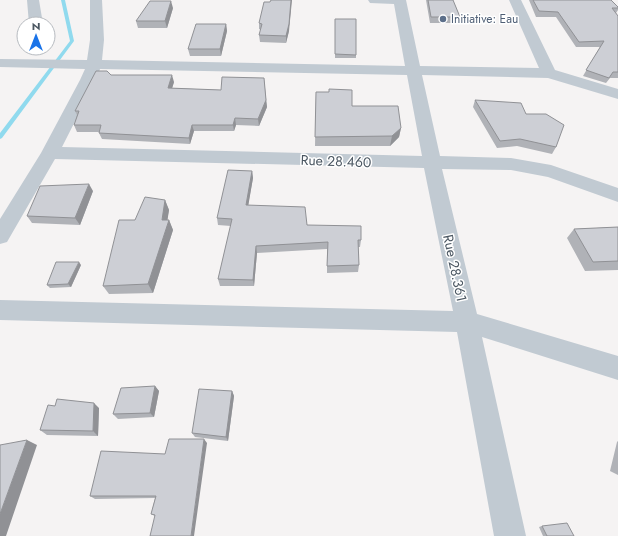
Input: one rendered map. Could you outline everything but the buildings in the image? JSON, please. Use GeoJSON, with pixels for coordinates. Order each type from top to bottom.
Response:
{"type":"FeatureCollection","features":[{"type":"Feature","properties":{"kind":"street"},"geometry":{"type":"LineString","coordinates":[[33,0],[35,16]]}},
{"type":"Feature","properties":{"kind":"street"},"geometry":{"type":"LineString","coordinates":[[0,236],[50,153],[88,80],[94,64],[97,40],[96,0]]}},
{"type":"Feature","properties":{"kind":"street"},"geometry":{"type":"LineString","coordinates":[[374,0],[400,0]]}},
{"type":"Feature","properties":{"kind":"street","name":"Rue 28.361"},"geometry":{"type":"LineString","coordinates":[[400,0],[415,70],[432,163],[467,322],[510,536]]}},
{"type":"Feature","properties":{"kind":"street"},"geometry":{"type":"LineString","coordinates":[[514,0],[549,73]]}},
{"type":"Feature","properties":{"kind":"street"},"geometry":{"type":"LineString","coordinates":[[40,56],[42,64]]}},
{"type":"Feature","properties":{"kind":"street"},"geometry":{"type":"LineString","coordinates":[[0,63],[549,73],[618,94]]}},
{"type":"Feature","properties":{"kind":"street","name":"Rue 28.460"},"geometry":{"type":"LineString","coordinates":[[50,153],[510,164],[544,170],[618,195]]}},
{"type":"Feature","properties":{"kind":"street"},"geometry":{"type":"LineString","coordinates":[[0,310],[467,322],[618,368]]}},
{"type":"Feature","properties":{"kind":"waterway"},"geometry":{"type":"LineString","coordinates":[[0,137],[72,41],[63,0]]}},
{"type":"Feature","properties":{"kind":"place","name":"Initiative: Eau"},"geometry":{"type":"Point","coordinates":[443,19]}}]}
